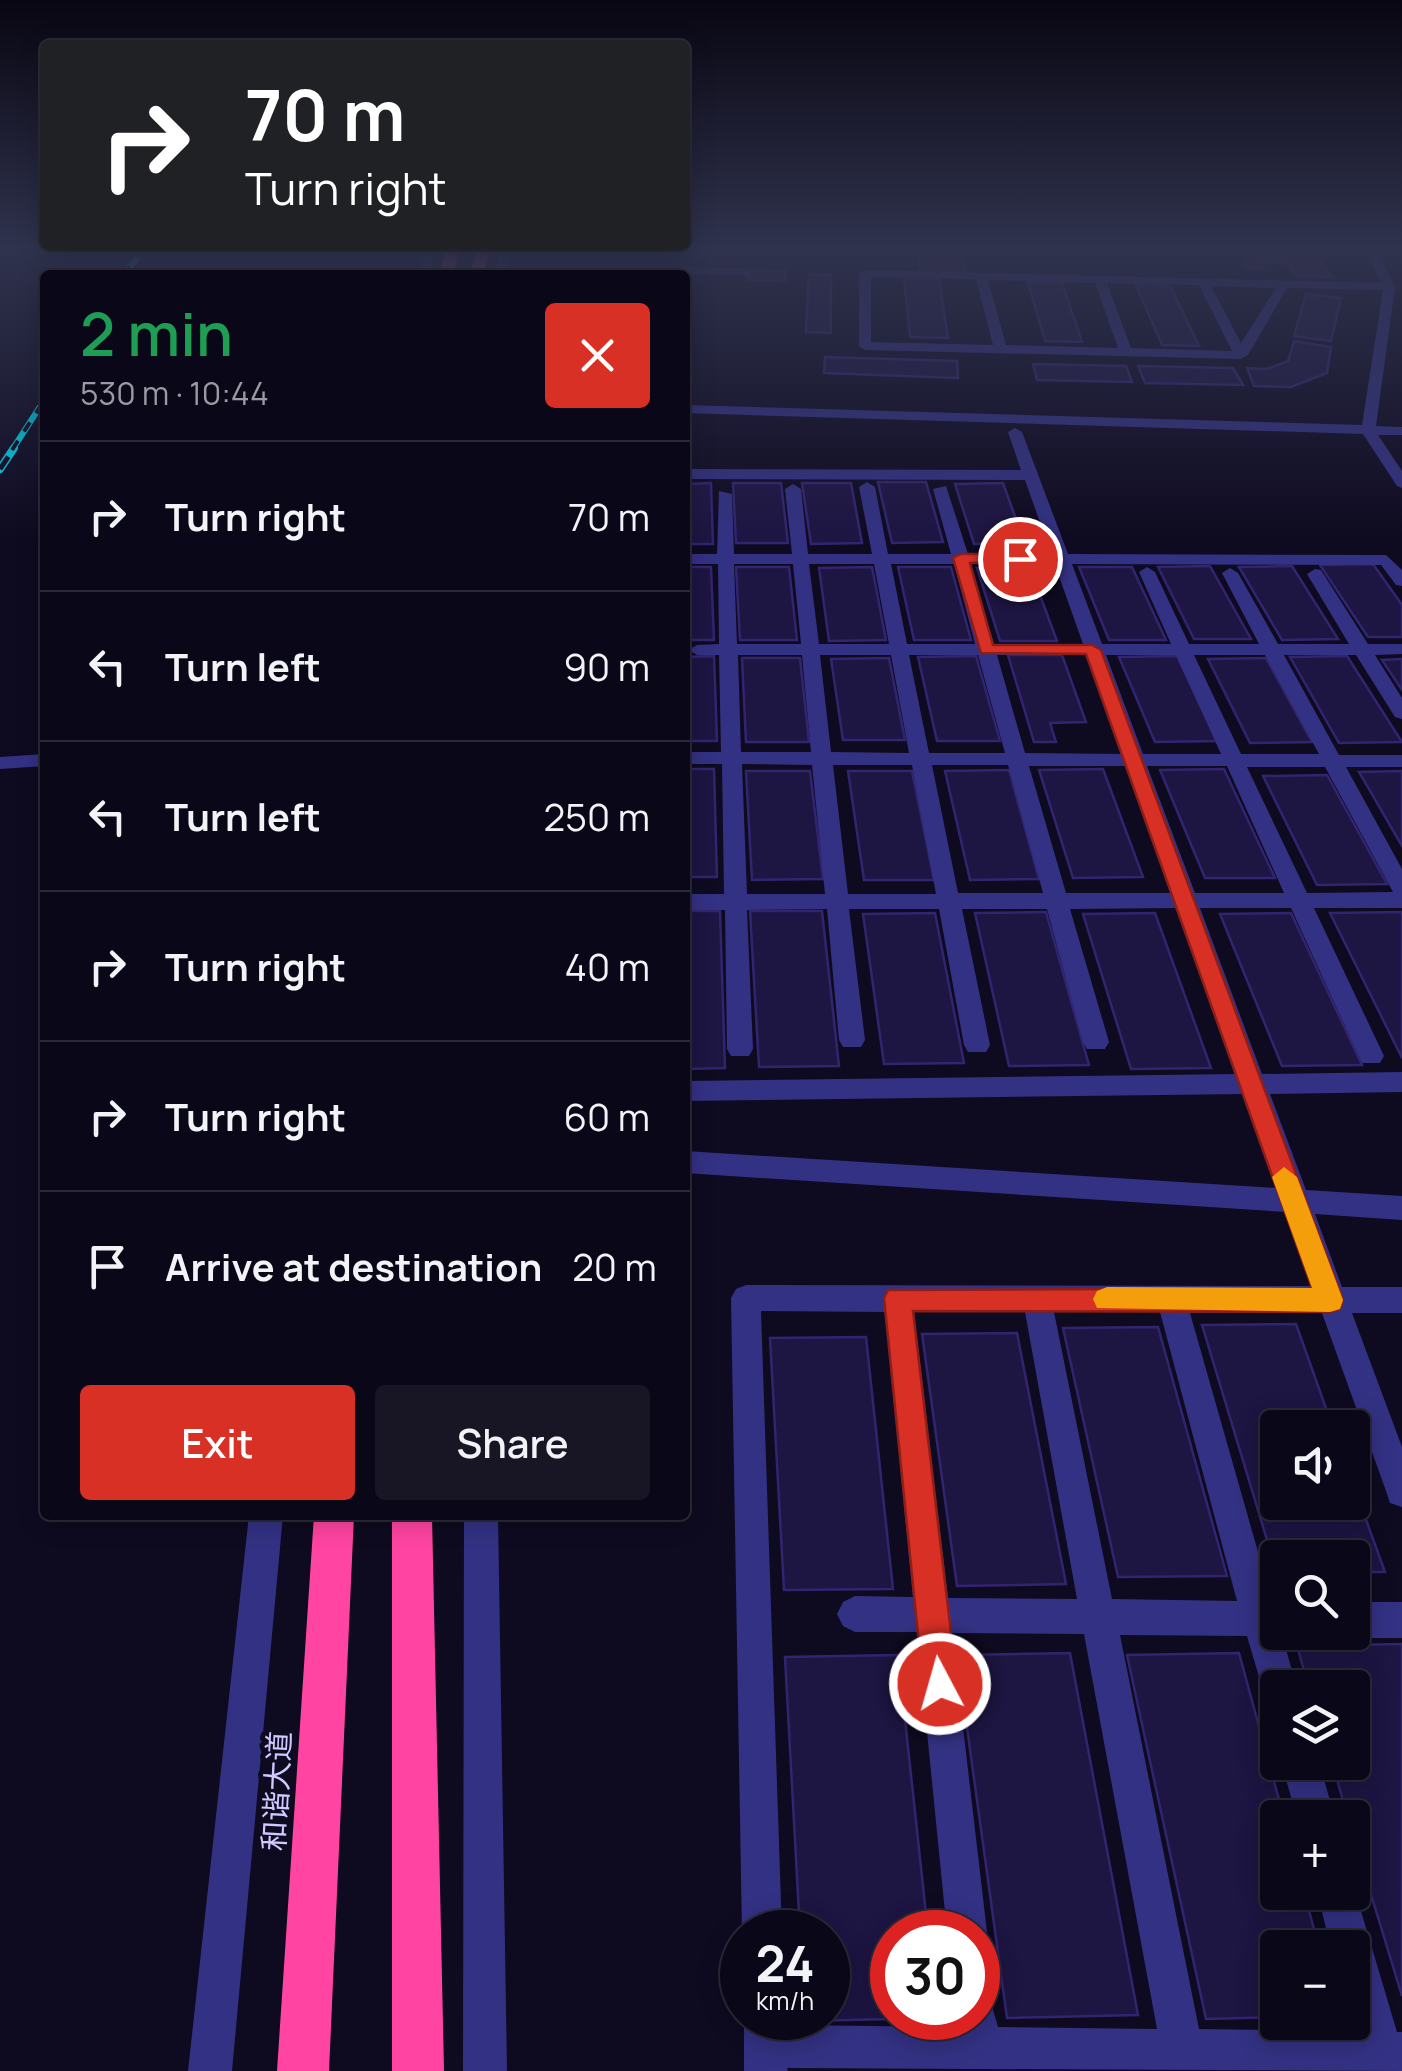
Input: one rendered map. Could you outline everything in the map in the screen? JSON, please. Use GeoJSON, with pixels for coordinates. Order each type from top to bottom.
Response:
{"type":"FeatureCollection","features":[{"type":"Feature","properties":{"kind":"highway","name":"和谐大道"},"geometry":{"type":"LineString","coordinates":[[304,2071],[334,1520]]}},
{"type":"Feature","properties":{"kind":"highway"},"geometry":{"type":"LineString","coordinates":[[412,1520],[418,2071]]}},
{"type":"Feature","properties":{"kind":"street"},"geometry":{"type":"LineString","coordinates":[[940,348],[1241,355]]}},
{"type":"Feature","properties":{"kind":"street"},"geometry":{"type":"LineString","coordinates":[[1124,348],[1126,352]]}},
{"type":"Feature","properties":{"kind":"street"},"geometry":{"type":"LineString","coordinates":[[1237,348],[1241,355]]}},
{"type":"Feature","properties":{"kind":"street"},"geometry":{"type":"LineString","coordinates":[[1241,355],[1245,348]]}},
{"type":"Feature","properties":{"kind":"street"},"geometry":{"type":"LineString","coordinates":[[1390,348],[1382,438],[1402,483]]}},
{"type":"Feature","properties":{"kind":"street"},"geometry":{"type":"LineString","coordinates":[[1396,348],[1382,438],[1402,463]]}},
{"type":"Feature","properties":{"kind":"street"},"geometry":{"type":"LineString","coordinates":[[690,409],[1382,438]]}},
{"type":"Feature","properties":{"kind":"street"},"geometry":{"type":"LineString","coordinates":[[690,423],[1382,438],[1402,431]]}},
{"type":"Feature","properties":{"kind":"street"},"geometry":{"type":"LineString","coordinates":[[1015,432],[1130,757],[1402,1492]]}},
{"type":"Feature","properties":{"kind":"street"},"geometry":{"type":"LineString","coordinates":[[690,474],[1030,475]]}},
{"type":"Feature","properties":{"kind":"street"},"geometry":{"type":"LineString","coordinates":[[867,487],[977,1045]]}},
{"type":"Feature","properties":{"kind":"street"},"geometry":{"type":"LineString","coordinates":[[792,489],[852,1040]]}},
{"type":"Feature","properties":{"kind":"street"},"geometry":{"type":"LineString","coordinates":[[941,489],[1096,1042]]}},
{"type":"Feature","properties":{"kind":"street"},"geometry":{"type":"LineString","coordinates":[[724,494],[740,1049]]}},
{"type":"Feature","properties":{"kind":"street"},"geometry":{"type":"LineString","coordinates":[[693,559],[1020,559]]}},
{"type":"Feature","properties":{"kind":"street"},"geometry":{"type":"LineString","coordinates":[[1060,560],[1386,560],[1402,581]]}},
{"type":"Feature","properties":{"kind":"street"},"geometry":{"type":"LineString","coordinates":[[1146,572],[1371,1056]]}},
{"type":"Feature","properties":{"kind":"street"},"geometry":{"type":"LineString","coordinates":[[1230,573],[1402,889]]}},
{"type":"Feature","properties":{"kind":"street"},"geometry":{"type":"LineString","coordinates":[[1315,574],[1402,712]]}},
{"type":"Feature","properties":{"kind":"street"},"geometry":{"type":"LineString","coordinates":[[696,650],[1402,649]]}},
{"type":"Feature","properties":{"kind":"street"},"geometry":{"type":"LineString","coordinates":[[690,758],[1402,761]]}},
{"type":"Feature","properties":{"kind":"street"},"geometry":{"type":"LineString","coordinates":[[0,763],[40,760]]}},
{"type":"Feature","properties":{"kind":"street"},"geometry":{"type":"LineString","coordinates":[[690,902],[1402,900]]}},
{"type":"Feature","properties":{"kind":"street"},"geometry":{"type":"LineString","coordinates":[[690,1091],[1402,1082]]}},
{"type":"Feature","properties":{"kind":"street"},"geometry":{"type":"LineString","coordinates":[[690,1162],[1402,1208]]}},
{"type":"Feature","properties":{"kind":"street"},"geometry":{"type":"LineString","coordinates":[[761,1910],[746,1298],[1402,1300]]}},
{"type":"Feature","properties":{"kind":"street"},"geometry":{"type":"LineString","coordinates":[[898,1298],[965,1910]]}},
{"type":"Feature","properties":{"kind":"street"},"geometry":{"type":"LineString","coordinates":[[1037,1299],[1184,2061]]}},
{"type":"Feature","properties":{"kind":"street"},"geometry":{"type":"LineString","coordinates":[[1171,1300],[1260,1589]]}},
{"type":"Feature","properties":{"kind":"street"},"geometry":{"type":"LineString","coordinates":[[210,2071],[265,1520]]}},
{"type":"Feature","properties":{"kind":"street"},"geometry":{"type":"LineString","coordinates":[[481,1520],[485,2071]]}},
{"type":"Feature","properties":{"kind":"street"},"geometry":{"type":"LineString","coordinates":[[855,1614],[1260,1618]]}},
{"type":"Feature","properties":{"kind":"street"},"geometry":{"type":"LineString","coordinates":[[1370,1620],[1402,1620]]}},
{"type":"Feature","properties":{"kind":"street"},"geometry":{"type":"LineString","coordinates":[[765,2045],[979,2046],[1184,2061],[1390,2059],[1370,2001]]}},
{"type":"Feature","properties":{"kind":"building"},"geometry":{"type":"Polygon","coordinates":[[[1292,348],[1331,348],[1327,373],[1291,387],[1254,386],[1247,368],[1267,369],[1288,361],[1292,348]]]}},
{"type":"Feature","properties":{"kind":"building"},"geometry":{"type":"Polygon","coordinates":[[[825,357],[957,361],[958,378],[824,373],[825,357]]]}},
{"type":"Feature","properties":{"kind":"building"},"geometry":{"type":"Polygon","coordinates":[[[1033,364],[1126,366],[1132,382],[1037,380],[1033,364]]]}},
{"type":"Feature","properties":{"kind":"building"},"geometry":{"type":"Polygon","coordinates":[[[1138,366],[1233,368],[1243,385],[1145,383],[1138,366]]]}},
{"type":"Feature","properties":{"kind":"building"},"geometry":{"type":"Polygon","coordinates":[[[878,482],[926,482],[943,542],[892,543],[878,482]]]}},
{"type":"Feature","properties":{"kind":"building"},"geometry":{"type":"Polygon","coordinates":[[[711,483],[713,544],[690,544],[690,484],[711,483]]]}},
{"type":"Feature","properties":{"kind":"building"},"geometry":{"type":"Polygon","coordinates":[[[733,483],[781,483],[788,543],[736,543],[733,483]]]}},
{"type":"Feature","properties":{"kind":"building"},"geometry":{"type":"Polygon","coordinates":[[[802,483],[851,483],[862,543],[811,544],[802,483]]]}},
{"type":"Feature","properties":{"kind":"building"},"geometry":{"type":"Polygon","coordinates":[[[1003,483],[1025,544],[974,544],[955,484],[1003,483]]]}},
{"type":"Feature","properties":{"kind":"building"},"geometry":{"type":"Polygon","coordinates":[[[1373,564],[1402,605],[1402,637],[1368,637],[1320,565],[1373,564]]]}},
{"type":"Feature","properties":{"kind":"building"},"geometry":{"type":"Polygon","coordinates":[[[1210,566],[1251,639],[1194,639],[1158,567],[1210,566]]]}},
{"type":"Feature","properties":{"kind":"building"},"geometry":{"type":"Polygon","coordinates":[[[1292,566],[1338,639],[1282,640],[1239,567],[1292,566]]]}},
{"type":"Feature","properties":{"kind":"building"},"geometry":{"type":"Polygon","coordinates":[[[690,567],[711,567],[714,640],[690,640],[690,567]]]}},
{"type":"Feature","properties":{"kind":"building"},"geometry":{"type":"Polygon","coordinates":[[[736,567],[789,567],[797,640],[740,640],[736,567]]]}},
{"type":"Feature","properties":{"kind":"building"},"geometry":{"type":"Polygon","coordinates":[[[872,567],[886,640],[829,641],[819,568],[872,567]]]}},
{"type":"Feature","properties":{"kind":"building"},"geometry":{"type":"Polygon","coordinates":[[[898,567],[951,567],[971,640],[914,640],[898,567]]]}},
{"type":"Feature","properties":{"kind":"building"},"geometry":{"type":"Polygon","coordinates":[[[1079,567],[1132,567],[1166,640],[1109,640],[1079,567]]]}},
{"type":"Feature","properties":{"kind":"building"},"geometry":{"type":"Polygon","coordinates":[[[977,568],[1030,568],[1057,641],[1000,641],[977,568]]]}},
{"type":"Feature","properties":{"kind":"building"},"geometry":{"type":"Polygon","coordinates":[[[1008,655],[1062,655],[1086,722],[1050,723],[1056,742],[1034,742],[1008,655]]]}},
{"type":"Feature","properties":{"kind":"building"},"geometry":{"type":"Polygon","coordinates":[[[714,656],[717,741],[690,741],[690,657],[714,656]]]}},
{"type":"Feature","properties":{"kind":"building"},"geometry":{"type":"Polygon","coordinates":[[[976,656],[1000,741],[937,741],[918,657],[976,656]]]}},
{"type":"Feature","properties":{"kind":"building"},"geometry":{"type":"Polygon","coordinates":[[[1177,656],[1217,741],[1155,742],[1119,657],[1177,656]]]}},
{"type":"Feature","properties":{"kind":"building"},"geometry":{"type":"Polygon","coordinates":[[[1347,656],[1402,742],[1339,743],[1290,657],[1347,656]]]}},
{"type":"Feature","properties":{"kind":"building"},"geometry":{"type":"Polygon","coordinates":[[[742,658],[800,658],[809,742],[746,742],[742,658]]]}},
{"type":"Feature","properties":{"kind":"building"},"geometry":{"type":"Polygon","coordinates":[[[889,658],[905,740],[843,740],[831,659],[889,658]]]}},
{"type":"Feature","properties":{"kind":"building"},"geometry":{"type":"Polygon","coordinates":[[[1266,658],[1312,742],[1250,743],[1208,659],[1266,658]]]}},
{"type":"Feature","properties":{"kind":"building"},"geometry":{"type":"Polygon","coordinates":[[[1402,659],[1402,690],[1382,660],[1402,659]]]}},
{"type":"Feature","properties":{"kind":"building"},"geometry":{"type":"Polygon","coordinates":[[[690,769],[714,769],[717,877],[690,877],[690,769]]]}},
{"type":"Feature","properties":{"kind":"building"},"geometry":{"type":"Polygon","coordinates":[[[1103,769],[1143,877],[1073,878],[1039,770],[1103,769]]]}},
{"type":"Feature","properties":{"kind":"building"},"geometry":{"type":"Polygon","coordinates":[[[1224,769],[1275,878],[1205,878],[1160,770],[1224,769]]]}},
{"type":"Feature","properties":{"kind":"building"},"geometry":{"type":"Polygon","coordinates":[[[1009,770],[1039,879],[970,880],[945,771],[1009,770]]]}},
{"type":"Feature","properties":{"kind":"building"},"geometry":{"type":"Polygon","coordinates":[[[746,771],[810,771],[823,879],[752,880],[746,771]]]}},
{"type":"Feature","properties":{"kind":"building"},"geometry":{"type":"Polygon","coordinates":[[[848,771],[912,771],[934,880],[864,880],[848,771]]]}},
{"type":"Feature","properties":{"kind":"building"},"geometry":{"type":"Polygon","coordinates":[[[1402,771],[1402,846],[1359,772],[1402,771]]]}},
{"type":"Feature","properties":{"kind":"building"},"geometry":{"type":"Polygon","coordinates":[[[1327,775],[1387,884],[1317,885],[1263,776],[1327,775]]]}},
{"type":"Feature","properties":{"kind":"building"},"geometry":{"type":"Polygon","coordinates":[[[690,911],[720,911],[725,1068],[690,1069],[690,911]]]}},
{"type":"Feature","properties":{"kind":"building"},"geometry":{"type":"Polygon","coordinates":[[[750,911],[822,911],[839,1066],[759,1067],[750,911]]]}},
{"type":"Feature","properties":{"kind":"building"},"geometry":{"type":"Polygon","coordinates":[[[1046,912],[1089,1065],[1009,1066],[975,913],[1046,912]]]}},
{"type":"Feature","properties":{"kind":"building"},"geometry":{"type":"Polygon","coordinates":[[[935,913],[964,1063],[884,1064],[863,914],[935,913]]]}},
{"type":"Feature","properties":{"kind":"building"},"geometry":{"type":"Polygon","coordinates":[[[1155,913],[1211,1068],[1131,1069],[1083,914],[1155,913]]]}},
{"type":"Feature","properties":{"kind":"building"},"geometry":{"type":"Polygon","coordinates":[[[1291,913],[1362,1065],[1282,1066],[1220,914],[1291,913]]]}},
{"type":"Feature","properties":{"kind":"building"},"geometry":{"type":"Polygon","coordinates":[[[1330,913],[1402,914],[1402,1058],[1330,913]]]}},
{"type":"Feature","properties":{"kind":"building"},"geometry":{"type":"Polygon","coordinates":[[[1296,1324],[1327,1410],[1260,1410],[1260,1517],[1202,1325],[1296,1324]]]}},
{"type":"Feature","properties":{"kind":"building"},"geometry":{"type":"Polygon","coordinates":[[[1158,1327],[1227,1576],[1118,1577],[1063,1328],[1158,1327]]]}},
{"type":"Feature","properties":{"kind":"building"},"geometry":{"type":"Polygon","coordinates":[[[1017,1333],[1066,1584],[957,1586],[922,1334],[1017,1333]]]}},
{"type":"Feature","properties":{"kind":"building"},"geometry":{"type":"Polygon","coordinates":[[[866,1337],[893,1589],[784,1590],[770,1338],[866,1337]]]}},
{"type":"Feature","properties":{"kind":"building"},"geometry":{"type":"Polygon","coordinates":[[[1261,1520],[1366,1520],[1385,1572],[1370,1572],[1370,1540],[1267,1540],[1261,1520]]]}},
{"type":"Feature","properties":{"kind":"building"},"geometry":{"type":"Polygon","coordinates":[[[1402,1644],[1402,1996],[1370,1891],[1370,1800],[1343,1800],[1337,1780],[1370,1780],[1370,1670],[1304,1670],[1298,1650],[1370,1650],[1370,1645],[1402,1644]]]}},
{"type":"Feature","properties":{"kind":"building"},"geometry":{"type":"Polygon","coordinates":[[[1070,1653],[1138,2015],[1007,2018],[1000,1967],[1000,1910],[992,1910],[957,1655],[1070,1653]]]}},
{"type":"Feature","properties":{"kind":"building"},"geometry":{"type":"Polygon","coordinates":[[[1239,1653],[1260,1730],[1260,1780],[1274,1780],[1279,1800],[1260,1800],[1260,1910],[1309,1910],[1314,1930],[1260,1930],[1260,2018],[1206,2019],[1127,1655],[1239,1653]]]}},
{"type":"Feature","properties":{"kind":"building"},"geometry":{"type":"Polygon","coordinates":[[[898,1655],[926,1910],[870,1910],[870,2020],[850,2020],[850,1910],[799,1910],[785,1657],[898,1655]]]}},
{"type":"Feature","properties":{"kind":"railway"},"geometry":{"type":"LineString","coordinates":[[12,450],[40,407]]}},
{"type":"Feature","properties":{"kind":"railway"},"geometry":{"type":"LineString","coordinates":[[0,469],[14,448]]}},
{"type":"Feature","properties":{"kind":"slow traffic"},"geometry":{"type":"LineString","coordinates":[[1107,1299],[1330,1300],[1284,1177]]}},
{"type":"Feature","properties":{"kind":"route"},"geometry":{"type":"LineString","coordinates":[[940,1684],[898,1298],[1330,1300],[1092,650],[986,650],[961,558],[1020,559]]}}]}
